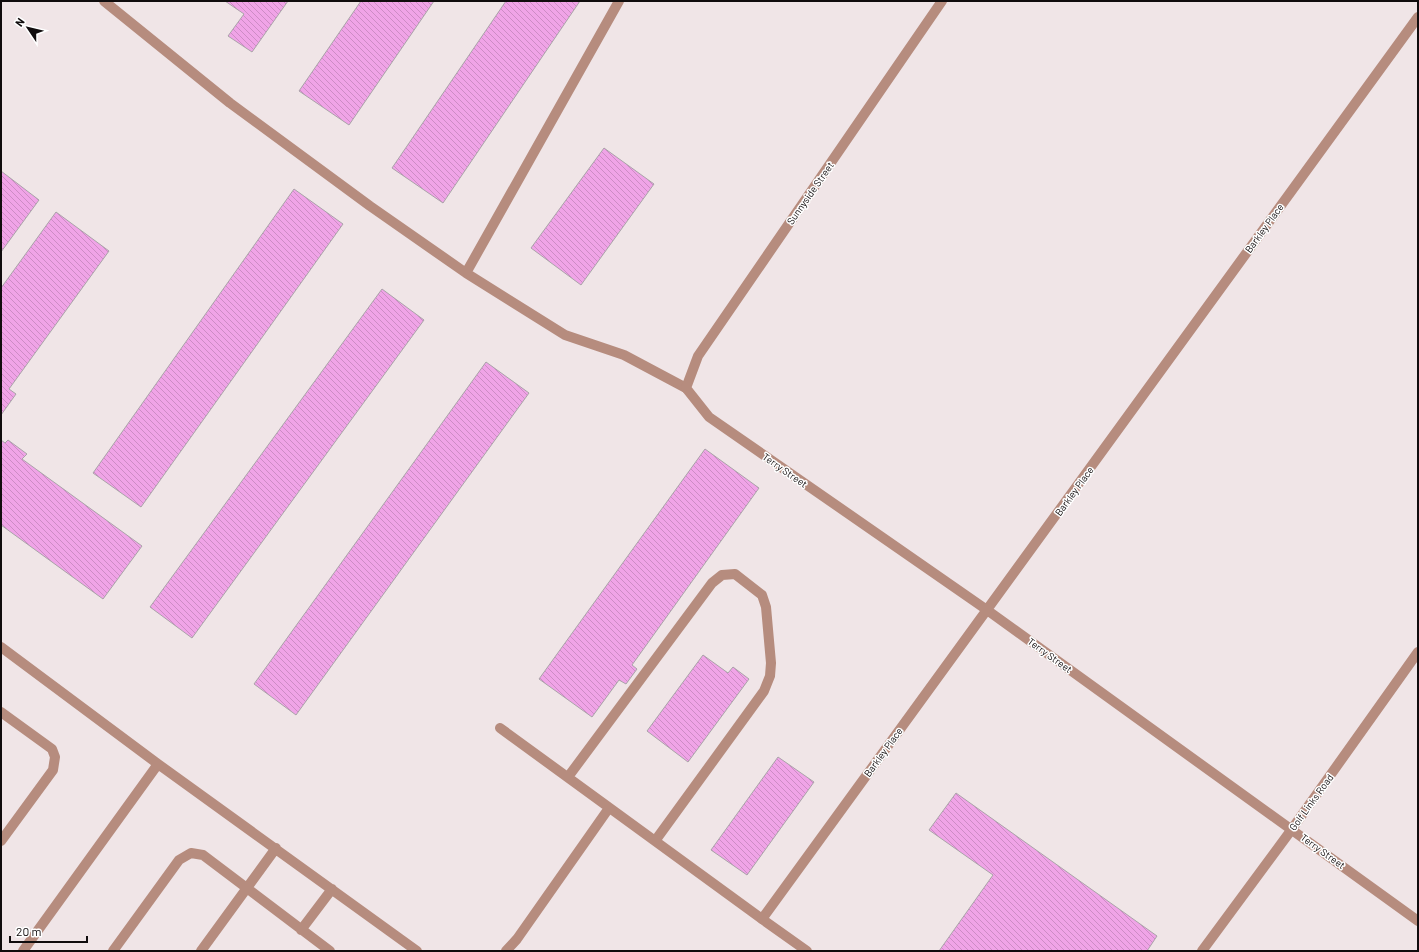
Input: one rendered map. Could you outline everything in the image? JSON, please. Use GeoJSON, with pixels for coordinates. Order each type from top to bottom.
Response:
{"type":"FeatureCollection","features":[{"type":"Feature","properties":{"kind":"street"},"geometry":{"type":"LineString","coordinates":[[104,1],[230,103],[370,206],[466,274],[565,335],[624,355],[686,388]]}},
{"type":"Feature","properties":{"kind":"street"},"geometry":{"type":"LineString","coordinates":[[466,274],[619,1]]}},
{"type":"Feature","properties":{"kind":"street","name":"Sunnyside Street"},"geometry":{"type":"LineString","coordinates":[[686,388],[698,356],[942,1]]}},
{"type":"Feature","properties":{"kind":"street","name":"Barkley Place"},"geometry":{"type":"LineString","coordinates":[[762,919],[1418,17]]}},
{"type":"Feature","properties":{"kind":"street","name":"Terry Street"},"geometry":{"type":"LineString","coordinates":[[686,388],[709,417],[987,610],[1418,921]]}},
{"type":"Feature","properties":{"kind":"street"},"geometry":{"type":"LineString","coordinates":[[568,777],[712,583],[722,575],[735,574],[762,595],[766,607],[771,663],[770,676],[764,691],[655,841]]}},
{"type":"Feature","properties":{"kind":"street"},"geometry":{"type":"LineString","coordinates":[[1,647],[158,764],[417,951]]}},
{"type":"Feature","properties":{"kind":"street","name":"Golf Links Road"},"geometry":{"type":"LineString","coordinates":[[1202,951],[1292,829],[1418,652]]}},
{"type":"Feature","properties":{"kind":"street"},"geometry":{"type":"LineString","coordinates":[[1,712],[52,749],[55,757],[53,770],[1,841]]}},
{"type":"Feature","properties":{"kind":"street"},"geometry":{"type":"LineString","coordinates":[[500,728],[807,951]]}},
{"type":"Feature","properties":{"kind":"street"},"geometry":{"type":"LineString","coordinates":[[23,951],[158,764]]}},
{"type":"Feature","properties":{"kind":"street"},"geometry":{"type":"LineString","coordinates":[[506,951],[517,939],[609,808]]}},
{"type":"Feature","properties":{"kind":"street"},"geometry":{"type":"LineString","coordinates":[[201,951],[276,848]]}},
{"type":"Feature","properties":{"kind":"street"},"geometry":{"type":"LineString","coordinates":[[113,951],[179,860],[191,853],[203,855],[330,951]]}},
{"type":"Feature","properties":{"kind":"street"},"geometry":{"type":"LineString","coordinates":[[301,930],[332,890]]}},
{"type":"Feature","properties":{"kind":"building"},"geometry":{"type":"Polygon","coordinates":[[[225,1],[288,1],[252,52],[228,36],[244,14],[225,1]]]}},
{"type":"Feature","properties":{"kind":"building"},"geometry":{"type":"Polygon","coordinates":[[[361,1],[434,1],[349,125],[299,91],[361,1]]]}},
{"type":"Feature","properties":{"kind":"building"},"geometry":{"type":"Polygon","coordinates":[[[506,1],[580,1],[443,203],[392,168],[506,1]]]}},
{"type":"Feature","properties":{"kind":"building"},"geometry":{"type":"Polygon","coordinates":[[[604,148],[654,184],[581,285],[531,248],[604,148]]]}},
{"type":"Feature","properties":{"kind":"building"},"geometry":{"type":"Polygon","coordinates":[[[1,171],[39,200],[1,252],[1,171]]]}},
{"type":"Feature","properties":{"kind":"building"},"geometry":{"type":"Polygon","coordinates":[[[294,189],[343,224],[141,507],[93,473],[294,189]]]}},
{"type":"Feature","properties":{"kind":"building"},"geometry":{"type":"Polygon","coordinates":[[[56,212],[109,251],[9,389],[16,394],[1,415],[1,288],[56,212]]]}},
{"type":"Feature","properties":{"kind":"building"},"geometry":{"type":"Polygon","coordinates":[[[382,289],[424,320],[192,638],[150,607],[382,289]]]}},
{"type":"Feature","properties":{"kind":"building"},"geometry":{"type":"Polygon","coordinates":[[[486,362],[529,393],[296,715],[254,684],[486,362]]]}},
{"type":"Feature","properties":{"kind":"building"},"geometry":{"type":"Polygon","coordinates":[[[1,440],[5,443],[8,440],[27,454],[22,459],[142,546],[103,599],[1,525],[1,440]]]}},
{"type":"Feature","properties":{"kind":"building"},"geometry":{"type":"Polygon","coordinates":[[[705,449],[759,488],[632,665],[637,669],[626,684],[619,680],[592,717],[539,679],[705,449]]]}},
{"type":"Feature","properties":{"kind":"building"},"geometry":{"type":"Polygon","coordinates":[[[703,655],[728,673],[733,667],[749,679],[688,762],[647,731],[703,655]]]}},
{"type":"Feature","properties":{"kind":"building"},"geometry":{"type":"Polygon","coordinates":[[[778,757],[814,782],[747,875],[711,850],[778,757]]]}},
{"type":"Feature","properties":{"kind":"building"},"geometry":{"type":"Polygon","coordinates":[[[956,793],[1157,936],[1147,951],[939,951],[993,875],[929,830],[956,793]]]}}]}
